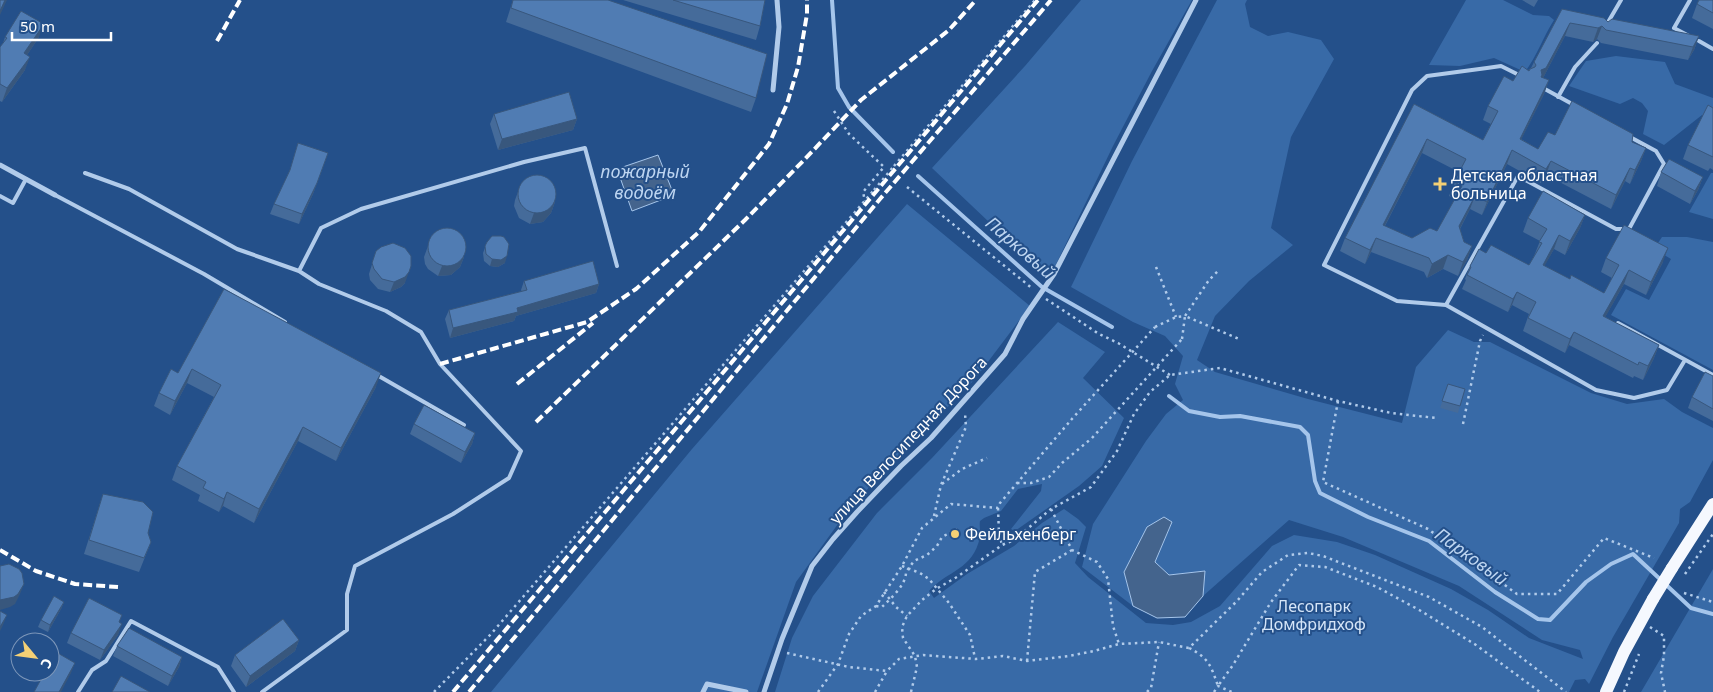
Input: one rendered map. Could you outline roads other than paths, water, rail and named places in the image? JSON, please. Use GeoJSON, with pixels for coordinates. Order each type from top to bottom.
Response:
{"type":"FeatureCollection","features":[{"type":"Feature","properties":{"kind":"main road"},"geometry":{"type":"LineString","coordinates":[[1606,692],[1624,652],[1653,599],[1713,504]]}},
{"type":"Feature","properties":{"kind":"street"},"geometry":{"type":"LineString","coordinates":[[773,90],[778,27],[777,0]]}},
{"type":"Feature","properties":{"kind":"street","name":"улица Велосипедная Дорога"},"geometry":{"type":"LineString","coordinates":[[764,692],[812,566],[857,512],[931,438],[1005,354],[1023,319],[1054,274],[1196,0]]}},
{"type":"Feature","properties":{"kind":"street"},"geometry":{"type":"LineString","coordinates":[[0,165],[55,195]]}},
{"type":"Feature","properties":{"kind":"street"},"geometry":{"type":"LineString","coordinates":[[703,692],[707,684],[746,692]]}},
{"type":"Feature","properties":{"kind":"lane"},"geometry":{"type":"LineString","coordinates":[[1603,32],[1621,0]]}},
{"type":"Feature","properties":{"kind":"lane"},"geometry":{"type":"LineString","coordinates":[[1690,0],[1674,28],[1691,37]]}},
{"type":"Feature","properties":{"kind":"lane"},"geometry":{"type":"LineString","coordinates":[[1699,41],[1713,49]]}},
{"type":"Feature","properties":{"kind":"lane"},"geometry":{"type":"LineString","coordinates":[[1558,96],[1575,67],[1597,43]]}},
{"type":"Feature","properties":{"kind":"lane"},"geometry":{"type":"LineString","coordinates":[[1527,79],[1501,66],[1427,76],[1412,90],[1324,265],[1397,301],[1446,305],[1596,390],[1634,398],[1667,390],[1685,360]]}},
{"type":"Feature","properties":{"kind":"lane"},"geometry":{"type":"LineString","coordinates":[[1538,85],[1582,110]]}},
{"type":"Feature","properties":{"kind":"lane"},"geometry":{"type":"LineString","coordinates":[[1446,305],[1518,176],[1616,229],[1629,229],[1664,164],[1656,151],[1623,133]]}},
{"type":"Feature","properties":{"kind":"lane"},"geometry":{"type":"LineString","coordinates":[[299,271],[321,228],[361,209],[524,162],[585,148],[617,266]]}},
{"type":"Feature","properties":{"kind":"lane"},"geometry":{"type":"LineString","coordinates":[[85,173],[129,189],[237,249],[299,271],[319,284],[386,311],[421,332],[440,364],[521,450],[509,478],[453,514],[355,566],[347,594],[347,630],[262,692]]}},
{"type":"Feature","properties":{"kind":"lane"},"geometry":{"type":"LineString","coordinates":[[0,196],[13,203],[26,179]]}},
{"type":"Feature","properties":{"kind":"lane"},"geometry":{"type":"LineString","coordinates":[[55,195],[204,274],[289,324]]}},
{"type":"Feature","properties":{"kind":"lane"},"geometry":{"type":"LineString","coordinates":[[1618,323],[1713,375]]}},
{"type":"Feature","properties":{"kind":"lane"},"geometry":{"type":"LineString","coordinates":[[372,372],[464,425]]}},
{"type":"Feature","properties":{"kind":"lane"},"geometry":{"type":"LineString","coordinates":[[78,692],[92,670],[106,661],[131,621],[218,667],[234,692]]}},
{"type":"Feature","properties":{"kind":"water","name":"пожарный водоём"},"geometry":{"type":"Polygon","coordinates":[[[658,155],[674,195],[632,211],[617,169],[658,155]]]}},
{"type":"Feature","properties":{"kind":"water"},"geometry":{"type":"Polygon","coordinates":[[[1164,517],[1172,522],[1155,562],[1169,575],[1205,571],[1203,596],[1185,617],[1157,618],[1133,606],[1124,572],[1147,527],[1164,517]]]}},
{"type":"Feature","properties":{"kind":"waterway","name":"Парковый"},"geometry":{"type":"LineString","coordinates":[[832,0],[838,88],[849,107],[893,152]]}},
{"type":"Feature","properties":{"kind":"waterway","name":"Парковый"},"geometry":{"type":"LineString","coordinates":[[918,176],[1042,287],[1112,327]]}},
{"type":"Feature","properties":{"kind":"waterway","name":"Парковый"},"geometry":{"type":"LineString","coordinates":[[1169,396],[1189,411],[1220,417],[1240,416],[1300,427],[1308,435],[1315,481],[1320,493],[1368,517],[1429,541],[1495,592],[1538,619],[1550,620],[1586,582],[1611,564],[1633,554],[1691,608],[1713,614]]}},
{"type":"Feature","properties":{"kind":"railway"},"geometry":{"type":"LineString","coordinates":[[217,41],[240,0]]}},
{"type":"Feature","properties":{"kind":"railway"},"geometry":{"type":"LineString","coordinates":[[440,364],[587,322],[636,289],[699,232],[769,144],[787,104],[798,67],[807,14],[807,0]]}},
{"type":"Feature","properties":{"kind":"railway"},"geometry":{"type":"LineString","coordinates":[[536,422],[745,220],[861,100],[949,30],[976,0]]}},
{"type":"Feature","properties":{"kind":"railway"},"geometry":{"type":"LineString","coordinates":[[453,692],[1038,0]]}},
{"type":"Feature","properties":{"kind":"railway"},"geometry":{"type":"LineString","coordinates":[[469,692],[880,199],[1051,0]]}},
{"type":"Feature","properties":{"kind":"railway"},"geometry":{"type":"LineString","coordinates":[[517,384],[593,323]]}},
{"type":"Feature","properties":{"kind":"railway"},"geometry":{"type":"LineString","coordinates":[[0,550],[36,571],[75,584],[118,587]]}},
{"type":"Feature","properties":{"kind":"place","name":"Детская областная больница"},"geometry":{"type":"Point","coordinates":[1440,184]}},
{"type":"Feature","properties":{"kind":"place","name":"Фейльхенберг"},"geometry":{"type":"Point","coordinates":[955,534]}},
{"type":"Feature","properties":{"kind":"park label","name":"Лесопарк Домфридхоф"},"geometry":{"type":"Point","coordinates":[1314,615]}}]}
